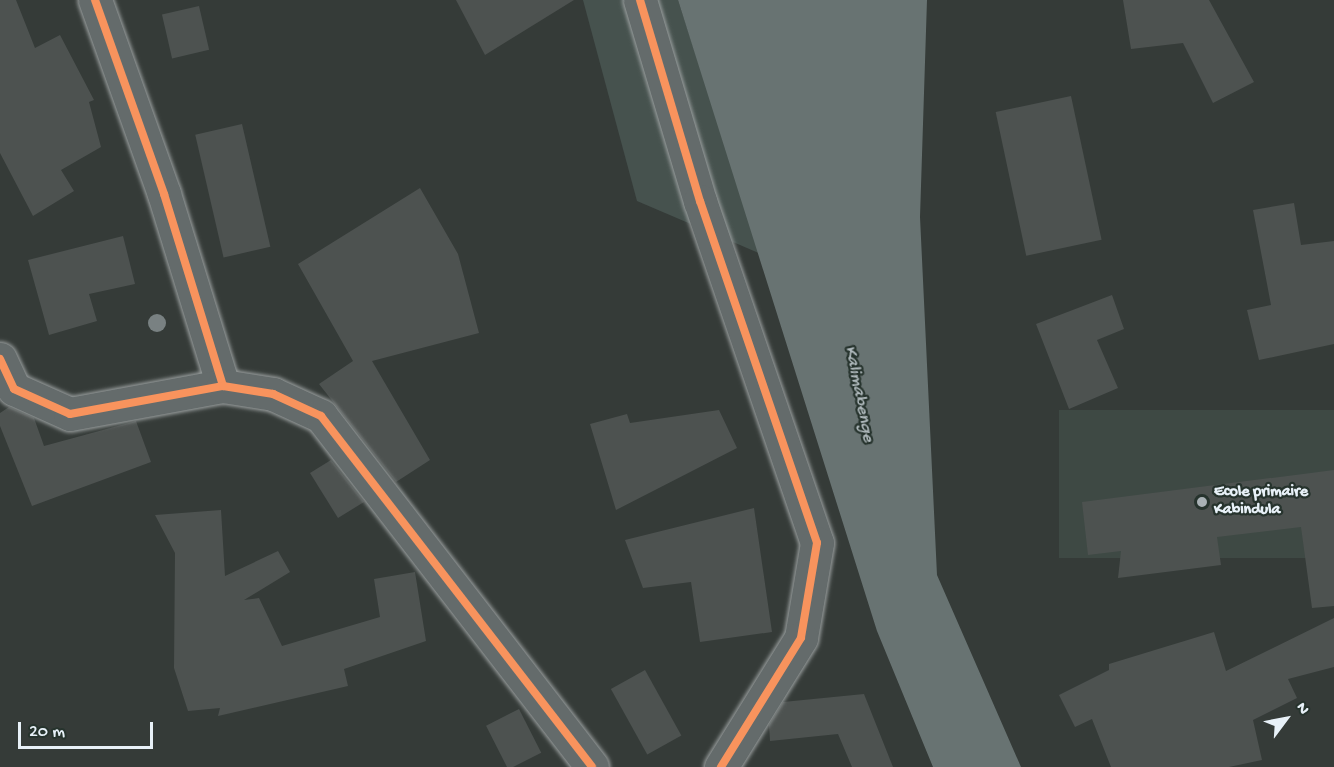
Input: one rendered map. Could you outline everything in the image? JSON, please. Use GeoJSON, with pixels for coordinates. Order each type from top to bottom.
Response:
{"type":"FeatureCollection","features":[{"type":"Feature","properties":{"kind":"street"},"geometry":{"type":"LineString","coordinates":[[95,0],[164,194],[223,386]]}},
{"type":"Feature","properties":{"kind":"street"},"geometry":{"type":"LineString","coordinates":[[640,0],[700,201],[817,543],[801,638],[721,767]]}},
{"type":"Feature","properties":{"kind":"street"},"geometry":{"type":"LineString","coordinates":[[0,359],[7,393],[70,414],[223,386],[273,394],[321,416],[592,767]]}},
{"type":"Feature","properties":{"kind":"shaded area"},"geometry":{"type":"Polygon","coordinates":[[[583,0],[678,0],[761,254],[637,201],[583,0]]]}},
{"type":"Feature","properties":{"kind":"shaded area","name":"Ecole primaire Kabindula"},"geometry":{"type":"Polygon","coordinates":[[[1059,410],[1334,410],[1334,558],[1059,558],[1059,410]]]}},
{"type":"Feature","properties":{"kind":"water","name":"Kalimabenge"},"geometry":{"type":"Polygon","coordinates":[[[678,0],[927,0],[920,217],[937,575],[1021,767],[933,767],[877,631],[678,0]]]}},
{"type":"Feature","properties":{"kind":"building"},"geometry":{"type":"Polygon","coordinates":[[[0,0],[16,0],[35,48],[60,35],[94,100],[89,102],[101,147],[61,170],[74,191],[33,216],[0,153],[0,0]]]}},
{"type":"Feature","properties":{"kind":"building"},"geometry":{"type":"Polygon","coordinates":[[[456,0],[574,0],[485,55],[456,0]]]}},
{"type":"Feature","properties":{"kind":"building"},"geometry":{"type":"Polygon","coordinates":[[[1123,0],[1209,0],[1254,82],[1213,103],[1183,43],[1131,49],[1123,0]]]}},
{"type":"Feature","properties":{"kind":"building"},"geometry":{"type":"Polygon","coordinates":[[[199,6],[209,50],[172,58],[162,15],[199,6]]]}},
{"type":"Feature","properties":{"kind":"building"},"geometry":{"type":"Polygon","coordinates":[[[1071,96],[1102,240],[1026,256],[996,112],[1071,96]]]}},
{"type":"Feature","properties":{"kind":"building"},"geometry":{"type":"Polygon","coordinates":[[[242,124],[270,247],[224,258],[195,135],[242,124]]]}},
{"type":"Feature","properties":{"kind":"building"},"geometry":{"type":"Polygon","coordinates":[[[420,188],[458,254],[479,333],[372,361],[430,460],[396,482],[319,384],[353,361],[298,264],[420,188]]]}},
{"type":"Feature","properties":{"kind":"building"},"geometry":{"type":"Polygon","coordinates":[[[1294,203],[1301,245],[1334,241],[1334,344],[1259,360],[1247,310],[1271,305],[1253,210],[1294,203]]]}},
{"type":"Feature","properties":{"kind":"building"},"geometry":{"type":"Polygon","coordinates":[[[123,236],[135,284],[89,294],[97,321],[49,335],[28,260],[123,236]]]}},
{"type":"Feature","properties":{"kind":"building"},"geometry":{"type":"Polygon","coordinates":[[[1112,295],[1124,329],[1097,340],[1118,388],[1069,409],[1036,324],[1112,295]]]}},
{"type":"Feature","properties":{"kind":"building"},"geometry":{"type":"Polygon","coordinates":[[[9,407],[34,418],[44,446],[136,421],[151,462],[32,506],[0,426],[0,413],[9,407]]]}},
{"type":"Feature","properties":{"kind":"building"},"geometry":{"type":"Polygon","coordinates":[[[719,410],[737,448],[616,510],[590,424],[627,414],[630,423],[719,410]]]}},
{"type":"Feature","properties":{"kind":"building"},"geometry":{"type":"Polygon","coordinates":[[[331,460],[364,502],[338,518],[310,473],[331,460]]]}},
{"type":"Feature","properties":{"kind":"building"},"geometry":{"type":"Polygon","coordinates":[[[1334,470],[1334,606],[1312,608],[1301,527],[1217,537],[1221,565],[1118,578],[1121,551],[1088,555],[1082,502],[1334,470]]]}},
{"type":"Feature","properties":{"kind":"building"},"geometry":{"type":"Polygon","coordinates":[[[754,508],[772,632],[700,642],[691,582],[643,588],[625,540],[754,508]]]}},
{"type":"Feature","properties":{"kind":"building"},"geometry":{"type":"Polygon","coordinates":[[[221,510],[225,576],[278,551],[290,572],[244,600],[259,598],[282,646],[380,617],[374,579],[415,572],[426,641],[344,669],[348,686],[218,716],[220,708],[188,711],[174,668],[175,553],[155,515],[221,510]]]}},
{"type":"Feature","properties":{"kind":"building"},"geometry":{"type":"Polygon","coordinates":[[[1334,618],[1334,667],[1288,679],[1297,698],[1253,720],[1262,760],[1229,767],[1111,767],[1092,719],[1075,727],[1059,695],[1109,670],[1109,664],[1214,632],[1226,671],[1334,618]]]}},
{"type":"Feature","properties":{"kind":"building"},"geometry":{"type":"Polygon","coordinates":[[[645,670],[681,736],[647,755],[611,689],[645,670]]]}},
{"type":"Feature","properties":{"kind":"building"},"geometry":{"type":"Polygon","coordinates":[[[864,694],[893,767],[852,767],[838,734],[770,741],[769,725],[783,702],[864,694]]]}},
{"type":"Feature","properties":{"kind":"building"},"geometry":{"type":"Polygon","coordinates":[[[519,709],[541,753],[513,767],[507,767],[486,726],[519,709]]]}},
{"type":"Feature","properties":{"kind":"cycle path"},"geometry":{"type":"LineString","coordinates":[[95,0],[164,194],[223,386]]}},
{"type":"Feature","properties":{"kind":"cycle path"},"geometry":{"type":"LineString","coordinates":[[640,0],[700,201],[817,543],[801,638],[721,767]]}},
{"type":"Feature","properties":{"kind":"cycle path"},"geometry":{"type":"LineString","coordinates":[[0,359],[14,389],[70,414],[223,386],[273,394],[321,416],[592,767]]}},
{"type":"Feature","properties":{"kind":"place","name":"Ecole primaire Kabindula"},"geometry":{"type":"Point","coordinates":[1202,502]}}]}
